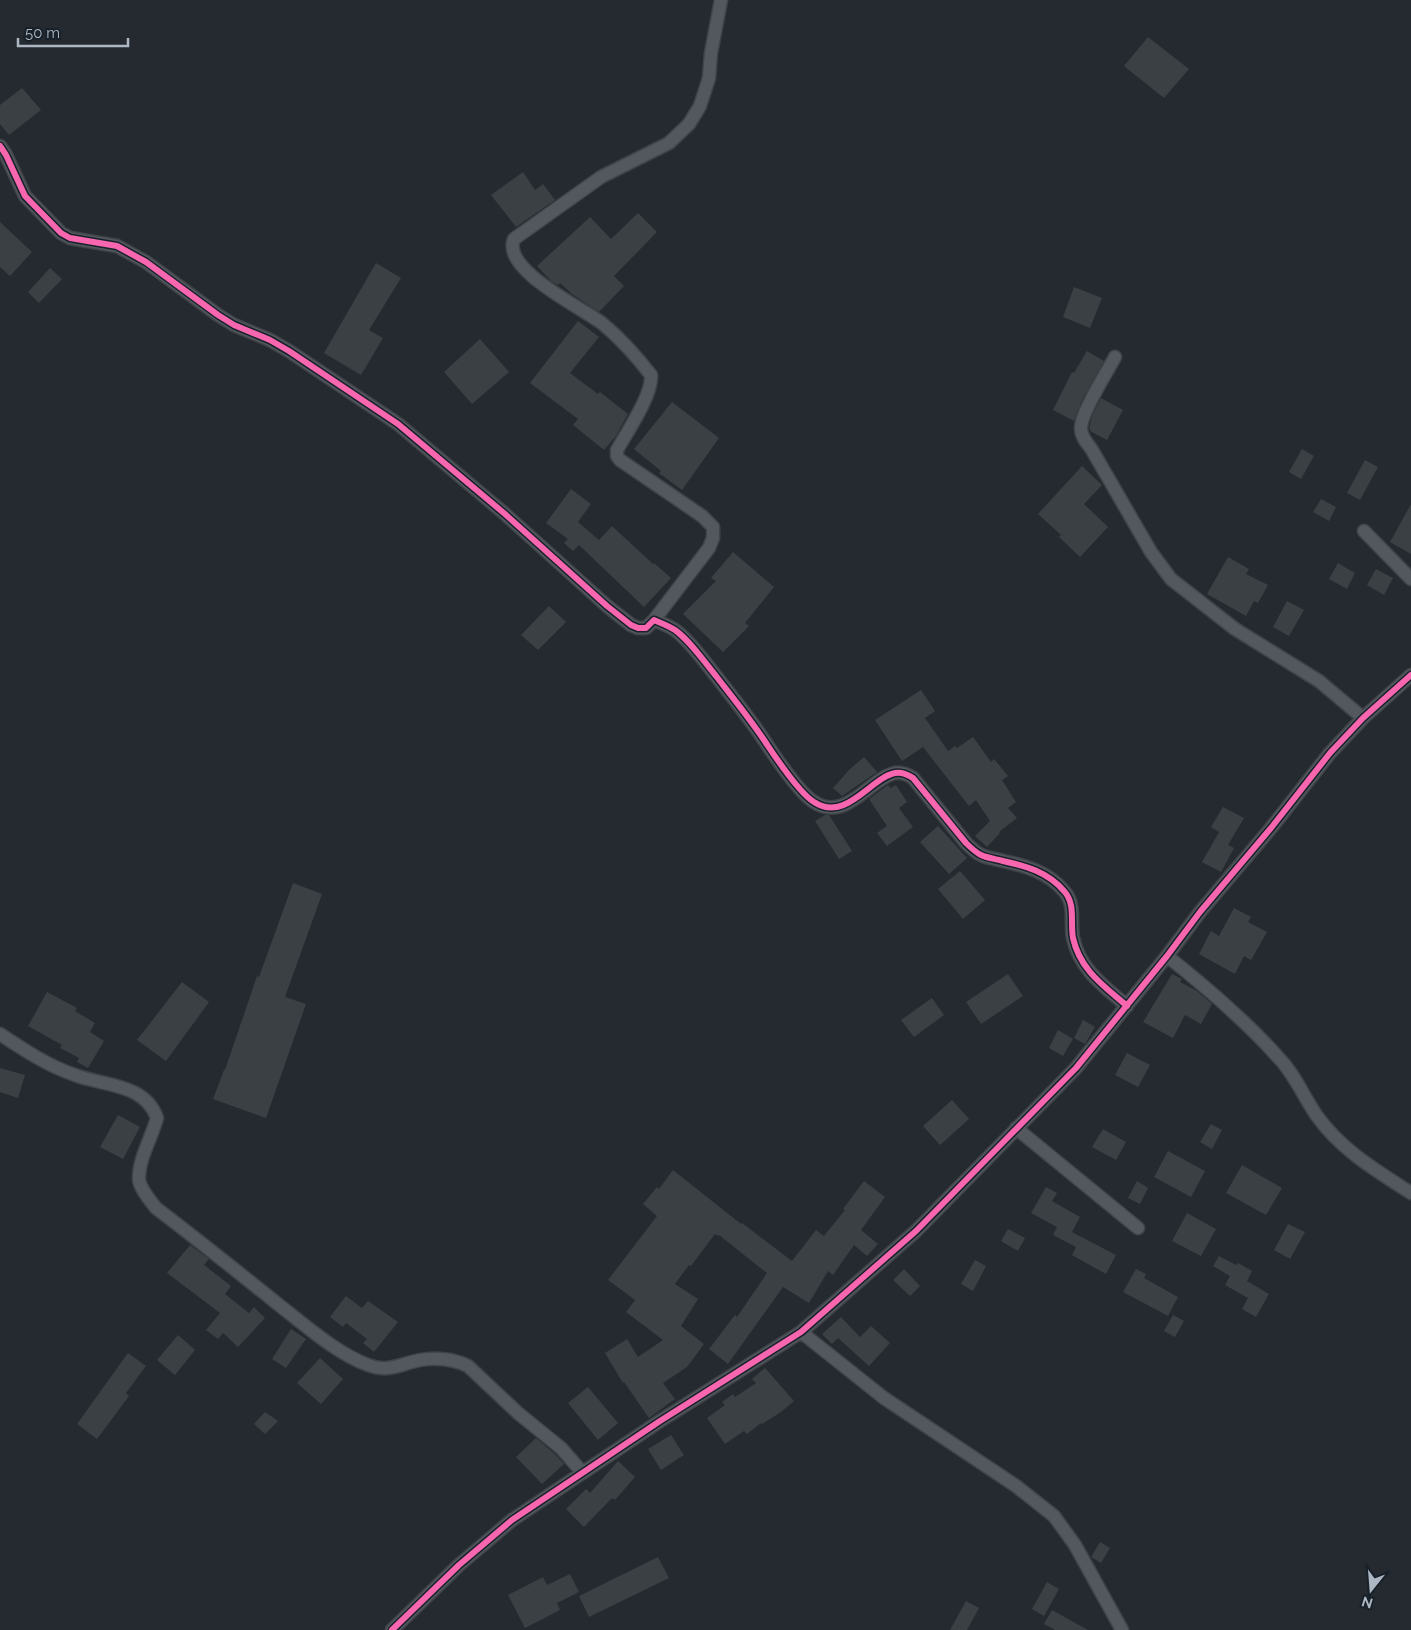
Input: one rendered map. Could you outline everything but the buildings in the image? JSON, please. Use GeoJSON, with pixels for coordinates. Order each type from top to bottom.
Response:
{"type":"FeatureCollection","features":[{"type":"Feature","properties":{"kind":"street"},"geometry":{"type":"LineString","coordinates":[[0,146],[25,196],[61,233],[70,238],[117,246],[146,262],[218,315],[234,325],[270,340],[289,351],[398,424],[505,514],[631,626],[646,628],[709,548],[713,538],[713,527],[702,516],[620,460],[617,456],[617,450],[648,394],[652,381],[651,374],[604,324],[527,272],[512,251],[512,244],[514,239],[601,177],[669,143],[689,124],[700,106],[709,78],[711,53],[722,0]]}},
{"type":"Feature","properties":{"kind":"street"},"geometry":{"type":"LineString","coordinates":[[1115,357],[1084,416],[1081,430],[1082,436],[1151,552],[1163,569],[1181,587],[1235,629],[1319,681],[1363,718]]}},
{"type":"Feature","properties":{"kind":"street"},"geometry":{"type":"LineString","coordinates":[[1364,531],[1411,580]]}},
{"type":"Feature","properties":{"kind":"street"},"geometry":{"type":"LineString","coordinates":[[654,620],[675,630],[695,648],[753,723],[779,764],[811,801],[827,808],[836,807],[852,801],[889,775],[896,772],[907,774],[913,778],[966,843],[974,850],[990,858],[1026,866],[1055,882],[1065,892],[1070,901],[1073,936],[1081,960],[1096,980],[1127,1006]]}},
{"type":"Feature","properties":{"kind":"street"},"geometry":{"type":"LineString","coordinates":[[392,1630],[484,1542],[512,1520],[582,1472],[802,1332],[916,1231],[1076,1068],[1330,753],[1363,718],[1411,675]]}},
{"type":"Feature","properties":{"kind":"street"},"geometry":{"type":"LineString","coordinates":[[1167,956],[1224,1003],[1278,1057],[1303,1090],[1317,1115],[1341,1143],[1371,1168],[1411,1193]]}},
{"type":"Feature","properties":{"kind":"street"},"geometry":{"type":"LineString","coordinates":[[0,1034],[38,1059],[74,1075],[128,1089],[146,1101],[155,1111],[157,1118],[142,1161],[139,1178],[142,1187],[156,1208],[319,1336],[359,1362],[372,1367],[393,1368],[420,1360],[443,1359],[468,1366],[518,1413],[561,1448],[582,1472]]}},
{"type":"Feature","properties":{"kind":"street"},"geometry":{"type":"LineString","coordinates":[[1016,1128],[1138,1228]]}},
{"type":"Feature","properties":{"kind":"street"},"geometry":{"type":"LineString","coordinates":[[802,1332],[884,1398],[1008,1481],[1054,1516],[1075,1545],[1122,1630]]}},
{"type":"Feature","properties":{"kind":"cycle path"},"geometry":{"type":"LineString","coordinates":[[0,146],[25,196],[61,233],[70,238],[117,246],[146,262],[234,325],[270,340],[289,351],[398,424],[505,514],[607,606],[631,625],[638,628],[646,628],[654,620],[675,630],[697,652],[748,717],[788,775],[814,802],[826,807],[837,807],[857,797],[886,777],[895,773],[908,775],[913,778],[966,843],[981,855],[1044,874],[1058,884],[1068,896],[1070,902],[1073,938],[1081,959],[1094,976],[1127,1006]]}},
{"type":"Feature","properties":{"kind":"cycle path"},"geometry":{"type":"LineString","coordinates":[[392,1630],[459,1565],[512,1520],[660,1421],[801,1332],[916,1231],[1076,1068],[1330,753],[1363,718],[1411,675]]}}]}
